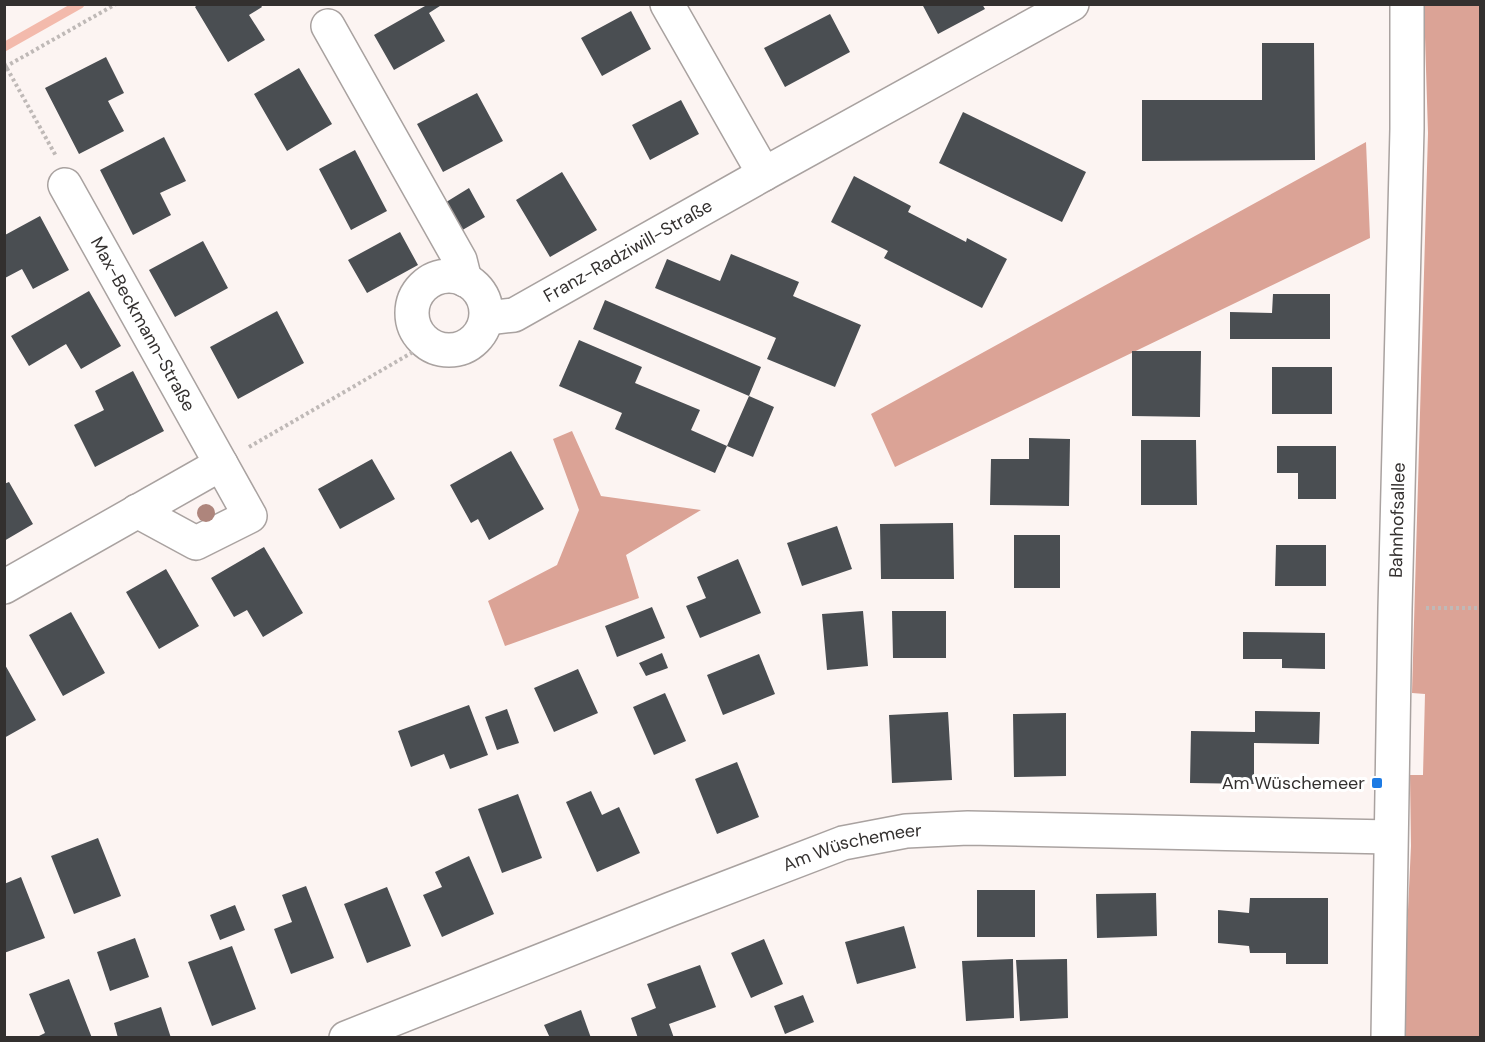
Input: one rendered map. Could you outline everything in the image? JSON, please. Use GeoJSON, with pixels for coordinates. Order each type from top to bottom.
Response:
{"type":"FeatureCollection","features":[{"type":"Feature","properties":{"kind":"street"},"geometry":{"type":"LineString","coordinates":[[668,4],[764,174]]}},
{"type":"Feature","properties":{"kind":"street","name":"Franz-Radziwill-Straße"},"geometry":{"type":"LineString","coordinates":[[487,318],[514,315],[764,174],[1029,15],[1072,4]]}},
{"type":"Feature","properties":{"kind":"street","name":"Bahnhofsallee"},"geometry":{"type":"LineString","coordinates":[[1388,1038],[1390,837],[1407,129],[1407,4]]}},
{"type":"Feature","properties":{"kind":"street"},"geometry":{"type":"LineString","coordinates":[[328,26],[460,260],[465,280]]}},
{"type":"Feature","properties":{"kind":"street","name":"Max-Beckmann-Straße"},"geometry":{"type":"LineString","coordinates":[[64,185],[250,516],[196,543],[137,511]]}},
{"type":"Feature","properties":{"kind":"street"},"geometry":{"type":"LineString","coordinates":[[454,276],[475,286],[482,296],[487,318],[483,331],[475,341],[464,348],[452,351],[439,350],[427,344],[418,334],[413,323],[412,310],[415,298],[422,288],[431,281],[454,276]]}},
{"type":"Feature","properties":{"kind":"street"},"geometry":{"type":"LineString","coordinates":[[4,586],[221,464]]}},
{"type":"Feature","properties":{"kind":"street","name":"Am Wüschemeer"},"geometry":{"type":"LineString","coordinates":[[346,1038],[843,843],[906,831],[968,828],[1390,837]]}},
{"type":"Feature","properties":{"kind":"path"},"geometry":{"type":"LineString","coordinates":[[64,185],[60,164],[5,66],[116,4]]}},
{"type":"Feature","properties":{"kind":"path"},"geometry":{"type":"LineString","coordinates":[[221,464],[427,344]]}},
{"type":"Feature","properties":{"kind":"path"},"geometry":{"type":"LineString","coordinates":[[1395,609],[1480,608]]}},
{"type":"Feature","properties":{"kind":"shaded area"},"geometry":{"type":"Polygon","coordinates":[[[1424,5],[1480,5],[1480,1037],[1402,1038],[1411,846],[1410,775],[1423,775],[1425,694],[1412,693],[1428,133],[1424,5]]]}},
{"type":"Feature","properties":{"kind":"shaded area"},"geometry":{"type":"Polygon","coordinates":[[[1366,142],[1370,238],[895,467],[871,414],[1366,142]]]}},
{"type":"Feature","properties":{"kind":"shaded area"},"geometry":{"type":"Polygon","coordinates":[[[572,431],[601,496],[701,510],[626,555],[639,598],[505,646],[488,601],[557,565],[579,510],[553,439],[572,431]]]}},
{"type":"Feature","properties":{"kind":"building"},"geometry":{"type":"Polygon","coordinates":[[[198,4],[260,4],[262,7],[249,15],[265,40],[228,62],[195,7],[198,4]]]}},
{"type":"Feature","properties":{"kind":"building"},"geometry":{"type":"Polygon","coordinates":[[[424,4],[443,4],[429,13],[445,41],[394,70],[374,35],[425,6],[424,4]]]}},
{"type":"Feature","properties":{"kind":"building"},"geometry":{"type":"Polygon","coordinates":[[[922,4],[982,4],[985,9],[938,34],[922,4]]]}},
{"type":"Feature","properties":{"kind":"building"},"geometry":{"type":"Polygon","coordinates":[[[631,11],[651,49],[602,76],[581,38],[631,11]]]}},
{"type":"Feature","properties":{"kind":"building"},"geometry":{"type":"Polygon","coordinates":[[[830,14],[850,52],[785,87],[764,48],[830,14]]]}},
{"type":"Feature","properties":{"kind":"building"},"geometry":{"type":"Polygon","coordinates":[[[1262,43],[1314,43],[1315,160],[1142,161],[1142,100],[1262,100],[1262,43]]]}},
{"type":"Feature","properties":{"kind":"building"},"geometry":{"type":"Polygon","coordinates":[[[106,57],[124,93],[108,101],[124,131],[79,154],[45,88],[106,57]]]}},
{"type":"Feature","properties":{"kind":"building"},"geometry":{"type":"Polygon","coordinates":[[[299,68],[332,124],[287,151],[254,94],[299,68]]]}},
{"type":"Feature","properties":{"kind":"building"},"geometry":{"type":"Polygon","coordinates":[[[477,93],[503,141],[443,172],[417,124],[477,93]]]}},
{"type":"Feature","properties":{"kind":"building"},"geometry":{"type":"Polygon","coordinates":[[[681,100],[699,134],[650,160],[632,125],[681,100]]]}},
{"type":"Feature","properties":{"kind":"building"},"geometry":{"type":"Polygon","coordinates":[[[963,112],[1086,172],[1062,222],[939,163],[963,112]]]}},
{"type":"Feature","properties":{"kind":"building"},"geometry":{"type":"Polygon","coordinates":[[[164,137],[186,181],[160,193],[171,215],[133,235],[100,170],[164,137]]]}},
{"type":"Feature","properties":{"kind":"building"},"geometry":{"type":"Polygon","coordinates":[[[355,150],[387,211],[351,230],[319,169],[355,150]]]}},
{"type":"Feature","properties":{"kind":"building"},"geometry":{"type":"Polygon","coordinates":[[[562,172],[597,230],[550,257],[516,200],[562,172]]]}},
{"type":"Feature","properties":{"kind":"building"},"geometry":{"type":"Polygon","coordinates":[[[854,176],[911,206],[908,212],[966,242],[967,238],[1007,259],[982,308],[884,258],[888,251],[831,222],[854,176]]]}},
{"type":"Feature","properties":{"kind":"building"},"geometry":{"type":"Polygon","coordinates":[[[469,188],[485,217],[459,232],[443,204],[469,188]]]}},
{"type":"Feature","properties":{"kind":"building"},"geometry":{"type":"Polygon","coordinates":[[[40,216],[69,270],[33,289],[22,269],[5,278],[5,235],[40,216]]]}},
{"type":"Feature","properties":{"kind":"building"},"geometry":{"type":"Polygon","coordinates":[[[400,232],[418,265],[367,293],[348,260],[400,232]]]}},
{"type":"Feature","properties":{"kind":"building"},"geometry":{"type":"Polygon","coordinates":[[[203,241],[228,288],[175,317],[149,270],[203,241]]]}},
{"type":"Feature","properties":{"kind":"building"},"geometry":{"type":"Polygon","coordinates":[[[731,254],[799,282],[793,296],[861,325],[835,387],[767,359],[776,338],[655,288],[667,259],[720,281],[731,254]]]}},
{"type":"Feature","properties":{"kind":"building"},"geometry":{"type":"Polygon","coordinates":[[[89,291],[121,346],[81,369],[66,344],[29,366],[11,336],[89,291]]]}},
{"type":"Feature","properties":{"kind":"building"},"geometry":{"type":"Polygon","coordinates":[[[1273,294],[1330,294],[1330,339],[1230,339],[1230,312],[1272,313],[1273,294]]]}},
{"type":"Feature","properties":{"kind":"building"},"geometry":{"type":"Polygon","coordinates":[[[605,300],[761,367],[749,396],[593,329],[605,300]]]}},
{"type":"Feature","properties":{"kind":"building"},"geometry":{"type":"Polygon","coordinates":[[[277,311],[304,363],[238,399],[210,347],[277,311]]]}},
{"type":"Feature","properties":{"kind":"building"},"geometry":{"type":"Polygon","coordinates":[[[579,340],[642,367],[635,383],[700,410],[691,430],[727,446],[715,473],[615,429],[622,413],[559,386],[579,340]]]}},
{"type":"Feature","properties":{"kind":"building"},"geometry":{"type":"Polygon","coordinates":[[[1132,351],[1201,351],[1200,417],[1132,416],[1132,351]]]}},
{"type":"Feature","properties":{"kind":"building"},"geometry":{"type":"Polygon","coordinates":[[[1272,367],[1332,367],[1332,414],[1272,414],[1272,367]]]}},
{"type":"Feature","properties":{"kind":"building"},"geometry":{"type":"Polygon","coordinates":[[[133,371],[164,431],[95,467],[74,425],[104,410],[95,391],[133,371]]]}},
{"type":"Feature","properties":{"kind":"building"},"geometry":{"type":"Polygon","coordinates":[[[749,396],[774,407],[753,457],[727,446],[749,396]]]}},
{"type":"Feature","properties":{"kind":"building"},"geometry":{"type":"Polygon","coordinates":[[[1029,438],[1070,439],[1069,506],[990,505],[991,459],[1029,459],[1029,438]]]}},
{"type":"Feature","properties":{"kind":"building"},"geometry":{"type":"Polygon","coordinates":[[[1141,440],[1196,440],[1197,505],[1141,505],[1141,440]]]}},
{"type":"Feature","properties":{"kind":"building"},"geometry":{"type":"Polygon","coordinates":[[[1277,446],[1336,446],[1336,499],[1298,499],[1298,473],[1277,473],[1277,446]]]}},
{"type":"Feature","properties":{"kind":"building"},"geometry":{"type":"Polygon","coordinates":[[[511,451],[544,509],[489,540],[478,519],[471,523],[450,485],[511,451]]]}},
{"type":"Feature","properties":{"kind":"building"},"geometry":{"type":"Polygon","coordinates":[[[372,459],[395,499],[340,529],[318,489],[372,459]]]}},
{"type":"Feature","properties":{"kind":"building"},"geometry":{"type":"Polygon","coordinates":[[[9,482],[33,524],[4,541],[4,484],[9,482]]]}},
{"type":"Feature","properties":{"kind":"building"},"geometry":{"type":"Polygon","coordinates":[[[953,523],[954,579],[881,579],[880,524],[953,523]]]}},
{"type":"Feature","properties":{"kind":"building"},"geometry":{"type":"Polygon","coordinates":[[[837,526],[852,569],[802,586],[787,543],[837,526]]]}},
{"type":"Feature","properties":{"kind":"building"},"geometry":{"type":"Polygon","coordinates":[[[1014,535],[1060,535],[1060,588],[1014,588],[1014,535]]]}},
{"type":"Feature","properties":{"kind":"building"},"geometry":{"type":"Polygon","coordinates":[[[1276,545],[1326,545],[1326,586],[1275,586],[1276,545]]]}},
{"type":"Feature","properties":{"kind":"building"},"geometry":{"type":"Polygon","coordinates":[[[264,547],[303,613],[263,637],[247,610],[234,617],[211,578],[264,547]]]}},
{"type":"Feature","properties":{"kind":"building"},"geometry":{"type":"Polygon","coordinates":[[[738,559],[761,613],[700,638],[686,606],[706,598],[697,577],[738,559]]]}},
{"type":"Feature","properties":{"kind":"building"},"geometry":{"type":"Polygon","coordinates":[[[166,569],[199,626],[159,649],[126,592],[166,569]]]}},
{"type":"Feature","properties":{"kind":"building"},"geometry":{"type":"Polygon","coordinates":[[[652,607],[665,638],[617,657],[605,626],[652,607]]]}},
{"type":"Feature","properties":{"kind":"building"},"geometry":{"type":"Polygon","coordinates":[[[863,611],[868,666],[827,670],[822,614],[863,611]]]}},
{"type":"Feature","properties":{"kind":"building"},"geometry":{"type":"Polygon","coordinates":[[[892,611],[946,611],[946,658],[893,658],[892,611]]]}},
{"type":"Feature","properties":{"kind":"building"},"geometry":{"type":"Polygon","coordinates":[[[71,612],[105,673],[63,696],[29,635],[71,612]]]}},
{"type":"Feature","properties":{"kind":"building"},"geometry":{"type":"Polygon","coordinates":[[[1243,632],[1325,633],[1325,669],[1282,668],[1282,659],[1243,659],[1243,632]]]}},
{"type":"Feature","properties":{"kind":"building"},"geometry":{"type":"Polygon","coordinates":[[[662,653],[668,668],[646,676],[639,663],[662,653]]]}},
{"type":"Feature","properties":{"kind":"building"},"geometry":{"type":"Polygon","coordinates":[[[759,654],[775,694],[723,715],[707,675],[759,654]]]}},
{"type":"Feature","properties":{"kind":"building"},"geometry":{"type":"Polygon","coordinates":[[[4,663],[36,720],[4,738],[4,663]]]}},
{"type":"Feature","properties":{"kind":"building"},"geometry":{"type":"Polygon","coordinates":[[[578,669],[598,713],[554,732],[534,688],[578,669]]]}},
{"type":"Feature","properties":{"kind":"building"},"geometry":{"type":"Polygon","coordinates":[[[665,693],[686,741],[654,755],[633,707],[665,693]]]}},
{"type":"Feature","properties":{"kind":"building"},"geometry":{"type":"Polygon","coordinates":[[[469,705],[488,755],[450,769],[444,754],[411,767],[398,731],[469,705]]]}},
{"type":"Feature","properties":{"kind":"building"},"geometry":{"type":"Polygon","coordinates":[[[507,709],[519,743],[497,750],[485,717],[507,709]]]}},
{"type":"Feature","properties":{"kind":"building"},"geometry":{"type":"Polygon","coordinates":[[[1255,711],[1320,712],[1319,744],[1254,743],[1254,784],[1190,783],[1191,731],[1255,732],[1255,711]]]}},
{"type":"Feature","properties":{"kind":"building"},"geometry":{"type":"Polygon","coordinates":[[[948,712],[952,780],[892,783],[889,715],[948,712]]]}},
{"type":"Feature","properties":{"kind":"building"},"geometry":{"type":"Polygon","coordinates":[[[1066,713],[1066,776],[1014,777],[1013,714],[1066,713]]]}},
{"type":"Feature","properties":{"kind":"building"},"geometry":{"type":"Polygon","coordinates":[[[737,762],[759,817],[717,834],[695,779],[737,762]]]}},
{"type":"Feature","properties":{"kind":"building"},"geometry":{"type":"Polygon","coordinates":[[[591,791],[602,815],[619,807],[640,853],[597,872],[566,802],[591,791]]]}},
{"type":"Feature","properties":{"kind":"building"},"geometry":{"type":"Polygon","coordinates":[[[518,794],[542,858],[502,873],[478,809],[518,794]]]}},
{"type":"Feature","properties":{"kind":"building"},"geometry":{"type":"Polygon","coordinates":[[[98,838],[121,896],[74,914],[51,856],[98,838]]]}},
{"type":"Feature","properties":{"kind":"building"},"geometry":{"type":"Polygon","coordinates":[[[469,856],[494,914],[442,937],[423,895],[442,887],[435,872],[469,856]]]}},
{"type":"Feature","properties":{"kind":"building"},"geometry":{"type":"Polygon","coordinates":[[[21,877],[45,938],[4,953],[4,884],[21,877]]]}},
{"type":"Feature","properties":{"kind":"building"},"geometry":{"type":"Polygon","coordinates":[[[306,886],[334,958],[291,974],[274,929],[292,922],[282,895],[306,886]]]}},
{"type":"Feature","properties":{"kind":"building"},"geometry":{"type":"Polygon","coordinates":[[[387,887],[411,946],[367,963],[344,904],[387,887]]]}},
{"type":"Feature","properties":{"kind":"building"},"geometry":{"type":"Polygon","coordinates":[[[977,890],[1035,890],[1035,937],[977,937],[977,890]]]}},
{"type":"Feature","properties":{"kind":"building"},"geometry":{"type":"Polygon","coordinates":[[[1156,893],[1157,936],[1097,938],[1096,894],[1156,893]]]}},
{"type":"Feature","properties":{"kind":"building"},"geometry":{"type":"Polygon","coordinates":[[[1250,898],[1328,898],[1328,964],[1286,964],[1286,953],[1250,953],[1249,946],[1218,943],[1218,910],[1249,913],[1250,898]]]}},
{"type":"Feature","properties":{"kind":"building"},"geometry":{"type":"Polygon","coordinates":[[[235,905],[245,930],[220,940],[210,915],[235,905]]]}},
{"type":"Feature","properties":{"kind":"building"},"geometry":{"type":"Polygon","coordinates":[[[904,926],[916,968],[857,984],[845,942],[904,926]]]}},
{"type":"Feature","properties":{"kind":"building"},"geometry":{"type":"Polygon","coordinates":[[[135,938],[149,977],[110,991],[97,952],[135,938]]]}},
{"type":"Feature","properties":{"kind":"building"},"geometry":{"type":"Polygon","coordinates":[[[764,939],[783,984],[751,998],[731,953],[764,939]]]}},
{"type":"Feature","properties":{"kind":"building"},"geometry":{"type":"Polygon","coordinates":[[[232,946],[256,1009],[212,1026],[188,962],[232,946]]]}},
{"type":"Feature","properties":{"kind":"building"},"geometry":{"type":"Polygon","coordinates":[[[1013,959],[1014,1018],[966,1021],[962,961],[1013,959]]]}},
{"type":"Feature","properties":{"kind":"building"},"geometry":{"type":"Polygon","coordinates":[[[1067,959],[1068,1018],[1020,1021],[1016,960],[1067,959]]]}},
{"type":"Feature","properties":{"kind":"building"},"geometry":{"type":"Polygon","coordinates":[[[700,965],[716,1007],[669,1024],[674,1038],[638,1038],[631,1018],[656,1008],[647,984],[700,965]]]}},
{"type":"Feature","properties":{"kind":"building"},"geometry":{"type":"Polygon","coordinates":[[[69,979],[92,1038],[35,1038],[45,1033],[29,994],[69,979]]]}},
{"type":"Feature","properties":{"kind":"building"},"geometry":{"type":"Polygon","coordinates":[[[803,995],[814,1022],[785,1034],[774,1006],[803,995]]]}},
{"type":"Feature","properties":{"kind":"building"},"geometry":{"type":"Polygon","coordinates":[[[161,1007],[171,1038],[118,1038],[114,1023],[161,1007]]]}},
{"type":"Feature","properties":{"kind":"building"},"geometry":{"type":"Polygon","coordinates":[[[581,1010],[591,1038],[550,1038],[544,1025],[581,1010]]]}},
{"type":"Feature","properties":{"kind":"waterway"},"geometry":{"type":"LineString","coordinates":[[4,47],[80,4]]}},
{"type":"Feature","properties":{"kind":"place","name":"Am Wüschemeer"},"geometry":{"type":"Point","coordinates":[1377,783]}}]}
